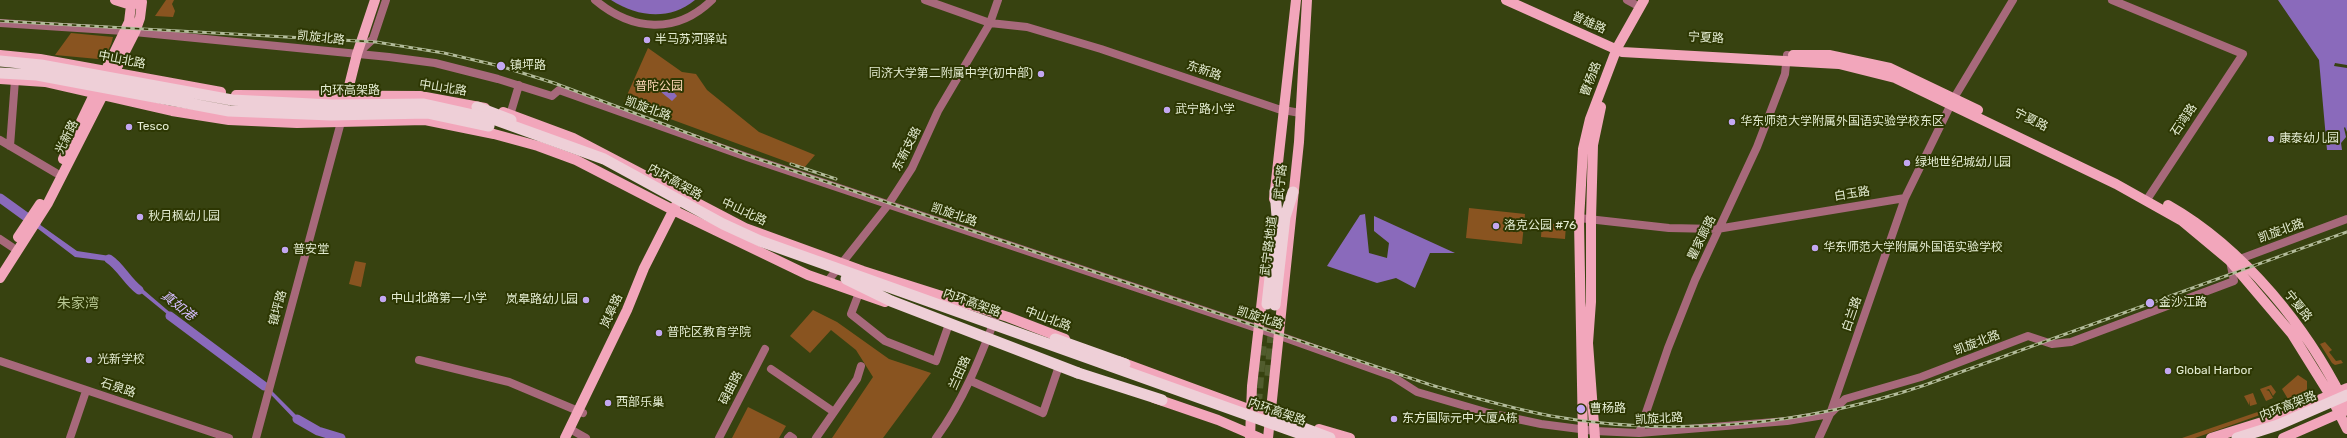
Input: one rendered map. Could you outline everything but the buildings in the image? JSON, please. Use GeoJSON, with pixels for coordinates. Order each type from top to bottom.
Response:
{"type":"FeatureCollection","features":[{"type":"Feature","properties":{"kind":"highway","name":"内环高架路"},"geometry":{"type":"LineString","coordinates":[[0,61],[40,65],[232,100],[332,105],[424,104],[496,120],[604,159],[723,224],[760,241],[1312,434]]}},
{"type":"Feature","properties":{"kind":"highway","name":"内环高架路"},"geometry":{"type":"LineString","coordinates":[[0,73],[38,75],[229,111],[331,115],[428,113],[493,127],[559,148],[603,166],[753,246],[1291,438]]}},
{"type":"Feature","properties":{"kind":"highway"},"geometry":{"type":"LineString","coordinates":[[477,107],[584,144],[614,157],[724,216],[760,241]]}},
{"type":"Feature","properties":{"kind":"highway","name":"武宁路地道"},"geometry":{"type":"LineString","coordinates":[[1275,191],[1277,216],[1271,304],[1285,217],[1293,192]]}},
{"type":"Feature","properties":{"kind":"highway"},"geometry":{"type":"LineString","coordinates":[[846,279],[891,301],[1078,373],[1162,400]]}},
{"type":"Feature","properties":{"kind":"highway"},"geometry":{"type":"LineString","coordinates":[[914,296],[958,307],[1125,364]]}},
{"type":"Feature","properties":{"kind":"highway","name":"内环高架路"},"geometry":{"type":"LineString","coordinates":[[2237,438],[2278,425],[2341,392]]}},
{"type":"Feature","properties":{"kind":"highway","name":"内环高架路"},"geometry":{"type":"LineString","coordinates":[[2262,438],[2347,403]]}},
{"type":"Feature","properties":{"kind":"highway"},"geometry":{"type":"LineString","coordinates":[[1271,416],[1312,434],[1330,438]]}},
{"type":"Feature","properties":{"kind":"main road"},"geometry":{"type":"LineString","coordinates":[[115,0],[131,5],[145,1]]}},
{"type":"Feature","properties":{"kind":"main road","name":"镇坪路"},"geometry":{"type":"LineString","coordinates":[[340,122],[357,54],[375,0]]}},
{"type":"Feature","properties":{"kind":"main road","name":"武宁路"},"geometry":{"type":"LineString","coordinates":[[1253,437],[1251,410],[1258,331],[1296,0]]}},
{"type":"Feature","properties":{"kind":"main road","name":"武宁路"},"geometry":{"type":"LineString","coordinates":[[1268,438],[1280,336],[1280,316],[1293,192],[1307,0]]}},
{"type":"Feature","properties":{"kind":"main road","name":"普雄路"},"geometry":{"type":"LineString","coordinates":[[1506,0],[1602,43],[1622,49]]}},
{"type":"Feature","properties":{"kind":"main road","name":"曹杨路"},"geometry":{"type":"LineString","coordinates":[[1595,434],[1588,343],[1591,302],[1593,145],[1597,119],[1622,49],[1651,0]]}},
{"type":"Feature","properties":{"kind":"main road","name":"光新路"},"geometry":{"type":"LineString","coordinates":[[34,219],[56,173],[98,94],[116,72],[135,32],[145,1]]}},
{"type":"Feature","properties":{"kind":"main road","name":"曹杨路"},"geometry":{"type":"LineString","coordinates":[[1583,434],[1579,218],[1583,149],[1590,119],[1642,4]]}},
{"type":"Feature","properties":{"kind":"main road","name":"光新路"},"geometry":{"type":"LineString","coordinates":[[0,265],[60,181],[98,94],[105,70],[130,18],[131,5]]}},
{"type":"Feature","properties":{"kind":"main road","name":"宁夏路"},"geometry":{"type":"LineString","coordinates":[[1622,49],[1787,58],[1839,64],[1895,78],[1952,101],[2064,158],[2184,214],[2240,259],[2300,328],[2341,392]]}},
{"type":"Feature","properties":{"kind":"main road","name":"中山北路"},"geometry":{"type":"LineString","coordinates":[[0,55],[40,59],[105,70],[235,95],[420,96],[477,107]]}},
{"type":"Feature","properties":{"kind":"main road"},"geometry":{"type":"LineString","coordinates":[[0,79],[45,82],[172,111],[229,120],[297,123],[425,120],[494,134],[538,146],[576,160],[676,212],[827,282],[1218,420],[1253,437]]}},
{"type":"Feature","properties":{"kind":"main road","name":"中山北路"},"geometry":{"type":"LineString","coordinates":[[511,118],[573,138],[745,228],[842,263],[1045,330],[1125,364],[1251,410],[1350,438]]}},
{"type":"Feature","properties":{"kind":"main road","name":"岚皋路"},"geometry":{"type":"LineString","coordinates":[[570,434],[685,196]]}},
{"type":"Feature","properties":{"kind":"main road","name":"宁夏路"},"geometry":{"type":"LineString","coordinates":[[2147,198],[2182,221],[2230,261],[2341,392]]}},
{"type":"Feature","properties":{"kind":"main road","name":"光新路"},"geometry":{"type":"LineString","coordinates":[[0,278],[17,243]]}},
{"type":"Feature","properties":{"kind":"main road"},"geometry":{"type":"LineString","coordinates":[[2212,438],[2275,418],[2341,392],[2347,429]]}},
{"type":"Feature","properties":{"kind":"main road"},"geometry":{"type":"LineString","coordinates":[[2283,438],[2344,410]]}},
{"type":"Feature","properties":{"kind":"street"},"geometry":{"type":"LineString","coordinates":[[357,54],[373,39],[386,0]]}},
{"type":"Feature","properties":{"kind":"street"},"geometry":{"type":"LineString","coordinates":[[595,0],[622,18],[641,24],[656,24],[677,22],[689,18],[712,0]]}},
{"type":"Feature","properties":{"kind":"street","name":"东新路"},"geometry":{"type":"LineString","coordinates":[[925,0],[991,20],[1030,23],[1095,44],[1101,49],[1284,110],[1300,112]]}},
{"type":"Feature","properties":{"kind":"street","name":"东新路"},"geometry":{"type":"LineString","coordinates":[[935,0],[991,20]]}},
{"type":"Feature","properties":{"kind":"street","name":"东新支路"},"geometry":{"type":"LineString","coordinates":[[827,282],[888,205],[912,168],[938,111],[991,20],[998,0]]}},
{"type":"Feature","properties":{"kind":"street"},"geometry":{"type":"LineString","coordinates":[[1626,0],[1642,4]]}},
{"type":"Feature","properties":{"kind":"street"},"geometry":{"type":"LineString","coordinates":[[1905,198],[1952,101],[2013,0]]}},
{"type":"Feature","properties":{"kind":"street","name":"石湾路"},"geometry":{"type":"LineString","coordinates":[[2112,0],[2243,54],[2147,198]]}},
{"type":"Feature","properties":{"kind":"street","name":"凯旋北路"},"geometry":{"type":"LineString","coordinates":[[0,23],[135,32],[436,63],[519,85],[552,96],[560,90],[747,158],[1258,331],[1280,336],[1392,376],[1417,392],[1489,413],[1583,434],[1640,433],[1787,421],[1830,414],[1845,399],[1921,377],[2028,336],[2052,344],[2071,342],[2234,281],[2230,261],[2240,259],[2347,219]]}},
{"type":"Feature","properties":{"kind":"street","name":"瞿家廊路"},"geometry":{"type":"LineString","coordinates":[[1640,433],[1668,348],[1695,280],[1721,228],[1758,147],[1785,74],[1787,58]]}},
{"type":"Feature","properties":{"kind":"street"},"geometry":{"type":"LineString","coordinates":[[10,146],[14,80]]}},
{"type":"Feature","properties":{"kind":"street"},"geometry":{"type":"LineString","coordinates":[[511,118],[519,85]]}},
{"type":"Feature","properties":{"kind":"street","name":"镇坪路"},"geometry":{"type":"LineString","coordinates":[[256,438],[340,122]]}},
{"type":"Feature","properties":{"kind":"street"},"geometry":{"type":"LineString","coordinates":[[0,140],[56,173]]}},
{"type":"Feature","properties":{"kind":"street","name":"白玉路"},"geometry":{"type":"LineString","coordinates":[[1579,218],[1669,228],[1721,228],[1905,198]]}},
{"type":"Feature","properties":{"kind":"street","name":"白兰路"},"geometry":{"type":"LineString","coordinates":[[1819,438],[1830,414],[1905,198]]}},
{"type":"Feature","properties":{"kind":"street"},"geometry":{"type":"LineString","coordinates":[[0,239],[17,243]]}},
{"type":"Feature","properties":{"kind":"street"},"geometry":{"type":"LineString","coordinates":[[859,293],[851,314],[892,345],[936,361],[949,324]]}},
{"type":"Feature","properties":{"kind":"street","name":"兰田路"},"geometry":{"type":"LineString","coordinates":[[936,438],[953,414],[971,381],[996,314]]}},
{"type":"Feature","properties":{"kind":"street","name":"碌曲路"},"geometry":{"type":"LineString","coordinates":[[719,438],[765,349]]}},
{"type":"Feature","properties":{"kind":"street"},"geometry":{"type":"LineString","coordinates":[[420,360],[509,382],[580,412]]}},
{"type":"Feature","properties":{"kind":"street","name":"石泉路"},"geometry":{"type":"LineString","coordinates":[[0,361],[229,438]]}},
{"type":"Feature","properties":{"kind":"street"},"geometry":{"type":"LineString","coordinates":[[816,438],[857,379],[860,366]]}},
{"type":"Feature","properties":{"kind":"street"},"geometry":{"type":"LineString","coordinates":[[771,369],[834,412]]}},
{"type":"Feature","properties":{"kind":"street"},"geometry":{"type":"LineString","coordinates":[[971,381],[1042,416],[1058,369]]}},
{"type":"Feature","properties":{"kind":"street"},"geometry":{"type":"LineString","coordinates":[[70,438],[86,390]]}},
{"type":"Feature","properties":{"kind":"street"},"geometry":{"type":"LineString","coordinates":[[570,434],[586,438]]}},
{"type":"Feature","properties":{"kind":"green space"},"geometry":{"type":"Polygon","coordinates":[[[166,0],[174,0],[172,4],[175,11],[173,17],[155,16],[166,0]]]}},
{"type":"Feature","properties":{"kind":"green space"},"geometry":{"type":"Polygon","coordinates":[[[71,33],[113,37],[108,50],[98,59],[55,55],[71,33]]]}},
{"type":"Feature","properties":{"kind":"green space","name":"普陀公园"},"geometry":{"type":"Polygon","coordinates":[[[648,48],[682,72],[696,74],[707,90],[759,132],[815,155],[804,168],[624,102],[648,48]]]}},
{"type":"Feature","properties":{"kind":"green space","name":"洛克公园 #76"},"geometry":{"type":"Polygon","coordinates":[[[1469,208],[1525,214],[1522,244],[1466,238],[1469,208]]]}},
{"type":"Feature","properties":{"kind":"green space"},"geometry":{"type":"Polygon","coordinates":[[[1542,223],[1566,225],[1565,239],[1541,237],[1542,223]]]}},
{"type":"Feature","properties":{"kind":"green space"},"geometry":{"type":"Polygon","coordinates":[[[355,261],[366,263],[361,287],[349,284],[355,261]]]}},
{"type":"Feature","properties":{"kind":"green space"},"geometry":{"type":"Polygon","coordinates":[[[813,310],[837,322],[889,359],[931,373],[883,438],[832,438],[873,377],[856,350],[831,330],[810,353],[790,336],[813,310]]]}},
{"type":"Feature","properties":{"kind":"green space"},"geometry":{"type":"Polygon","coordinates":[[[2325,342],[2332,350],[2329,352],[2336,361],[2341,360],[2343,363],[2335,365],[2332,363],[2320,344],[2325,342]]]}},
{"type":"Feature","properties":{"kind":"green space"},"geometry":{"type":"Polygon","coordinates":[[[2298,375],[2307,381],[2307,389],[2302,395],[2288,399],[2282,389],[2298,375]]]}},
{"type":"Feature","properties":{"kind":"green space"},"geometry":{"type":"Polygon","coordinates":[[[2271,385],[2276,392],[2273,396],[2269,389],[2266,390],[2269,391],[2273,398],[2266,401],[2260,389],[2271,385]]]}},
{"type":"Feature","properties":{"kind":"green space"},"geometry":{"type":"Polygon","coordinates":[[[2253,393],[2257,404],[2250,406],[2249,400],[2249,405],[2244,396],[2253,393]]]}},
{"type":"Feature","properties":{"kind":"green space"},"geometry":{"type":"Polygon","coordinates":[[[2307,395],[2308,398],[2195,438],[2182,438],[2307,395]]]}},
{"type":"Feature","properties":{"kind":"green space"},"geometry":{"type":"Polygon","coordinates":[[[748,407],[786,426],[779,438],[732,438],[748,407]]]}},
{"type":"Feature","properties":{"kind":"shaded area"},"geometry":{"type":"Polygon","coordinates":[[[611,0],[695,0],[685,7],[675,11],[664,14],[653,14],[632,10],[611,0]]]}},
{"type":"Feature","properties":{"kind":"shaded area"},"geometry":{"type":"Polygon","coordinates":[[[2278,0],[2347,0],[2347,65],[2335,63],[2334,66],[2347,68],[2347,132],[2345,127],[2346,137],[2341,143],[2342,150],[2327,150],[2319,60],[2278,0]]]}},
{"type":"Feature","properties":{"kind":"shaded area"},"geometry":{"type":"Polygon","coordinates":[[[662,85],[669,87],[677,96],[672,101],[661,92],[659,86],[662,85]]]}},
{"type":"Feature","properties":{"kind":"shaded area"},"geometry":{"type":"Polygon","coordinates":[[[1365,214],[1369,253],[1387,258],[1389,243],[1374,231],[1374,216],[1455,253],[1430,253],[1415,288],[1396,278],[1377,283],[1327,266],[1360,215],[1365,214]]]}},
{"type":"Feature","properties":{"kind":"shaded area"},"geometry":{"type":"Polygon","coordinates":[[[39,224],[77,251],[110,256],[119,262],[131,279],[180,321],[256,375],[305,424],[341,438],[317,432],[299,424],[255,378],[178,323],[129,283],[118,267],[107,261],[75,257],[37,228],[39,224]]]}},
{"type":"Feature","properties":{"kind":"waterway","name":"真如港"},"geometry":{"type":"LineString","coordinates":[[0,198],[36,224]]}},
{"type":"Feature","properties":{"kind":"waterway","name":"真如港"},"geometry":{"type":"LineString","coordinates":[[109,259],[139,290]]}},
{"type":"Feature","properties":{"kind":"waterway","name":"真如港"},"geometry":{"type":"LineString","coordinates":[[170,316],[264,386]]}},
{"type":"Feature","properties":{"kind":"waterway","name":"真如港"},"geometry":{"type":"LineString","coordinates":[[297,419],[318,431],[341,438]]}},
{"type":"Feature","properties":{"kind":"tunnel"},"geometry":{"type":"LineString","coordinates":[[1270,376],[1275,305]]}},
{"type":"Feature","properties":{"kind":"tunnel"},"geometry":{"type":"LineString","coordinates":[[1255,421],[1261,346]]}},
{"type":"Feature","properties":{"kind":"railway"},"geometry":{"type":"LineString","coordinates":[[0,21],[376,42],[444,53],[500,66],[554,83],[746,155],[1431,385],[1476,398],[1551,416],[1598,423],[1645,426],[1740,424],[1834,410],[1880,399],[1925,385],[2347,232]]}},
{"type":"Feature","properties":{"kind":"railway"},"geometry":{"type":"LineString","coordinates":[[791,164],[836,179]]}},
{"type":"Feature","properties":{"kind":"place","name":"半马苏河驿站"},"geometry":{"type":"Point","coordinates":[647,40]}},
{"type":"Feature","properties":{"kind":"place","name":"镇坪路"},"geometry":{"type":"Point","coordinates":[501,66]}},
{"type":"Feature","properties":{"kind":"place","name":"同济大学第二附属中学(初中部)"},"geometry":{"type":"Point","coordinates":[1041,74]}},
{"type":"Feature","properties":{"kind":"place","name":"武宁路小学"},"geometry":{"type":"Point","coordinates":[1167,110]}},
{"type":"Feature","properties":{"kind":"place","name":"华东师范大学附属外国语实验学校东区"},"geometry":{"type":"Point","coordinates":[1732,122]}},
{"type":"Feature","properties":{"kind":"place","name":"Tesco"},"geometry":{"type":"Point","coordinates":[129,127]}},
{"type":"Feature","properties":{"kind":"place","name":"康泰幼儿园"},"geometry":{"type":"Point","coordinates":[2271,139]}},
{"type":"Feature","properties":{"kind":"place","name":"绿地世纪城幼儿园"},"geometry":{"type":"Point","coordinates":[1907,163]}},
{"type":"Feature","properties":{"kind":"place","name":"秋月枫幼儿园"},"geometry":{"type":"Point","coordinates":[140,217]}},
{"type":"Feature","properties":{"kind":"place","name":"洛克公园 #76"},"geometry":{"type":"Point","coordinates":[1496,226]}},
{"type":"Feature","properties":{"kind":"place","name":"华东师范大学附属外国语实验学校"},"geometry":{"type":"Point","coordinates":[1815,248]}},
{"type":"Feature","properties":{"kind":"place","name":"普安堂"},"geometry":{"type":"Point","coordinates":[285,250]}},
{"type":"Feature","properties":{"kind":"place","name":"中山北路第一小学"},"geometry":{"type":"Point","coordinates":[383,299]}},
{"type":"Feature","properties":{"kind":"place","name":"岚皋路幼儿园"},"geometry":{"type":"Point","coordinates":[586,300]}},
{"type":"Feature","properties":{"kind":"place","name":"金沙江路"},"geometry":{"type":"Point","coordinates":[2150,303]}},
{"type":"Feature","properties":{"kind":"place","name":"普陀区教育学院"},"geometry":{"type":"Point","coordinates":[659,333]}},
{"type":"Feature","properties":{"kind":"place","name":"光新学校"},"geometry":{"type":"Point","coordinates":[89,360]}},
{"type":"Feature","properties":{"kind":"place","name":"Global Harbor"},"geometry":{"type":"Point","coordinates":[2168,371]}},
{"type":"Feature","properties":{"kind":"place","name":"西部乐巢"},"geometry":{"type":"Point","coordinates":[608,403]}},
{"type":"Feature","properties":{"kind":"place","name":"曹杨路"},"geometry":{"type":"Point","coordinates":[1581,409]}},
{"type":"Feature","properties":{"kind":"place","name":"东方国际元中大厦A栋"},"geometry":{"type":"Point","coordinates":[1394,419]}},
{"type":"Feature","properties":{"kind":"district","name":"朱家湾"},"geometry":{"type":"Point","coordinates":[78,304]}}]}
